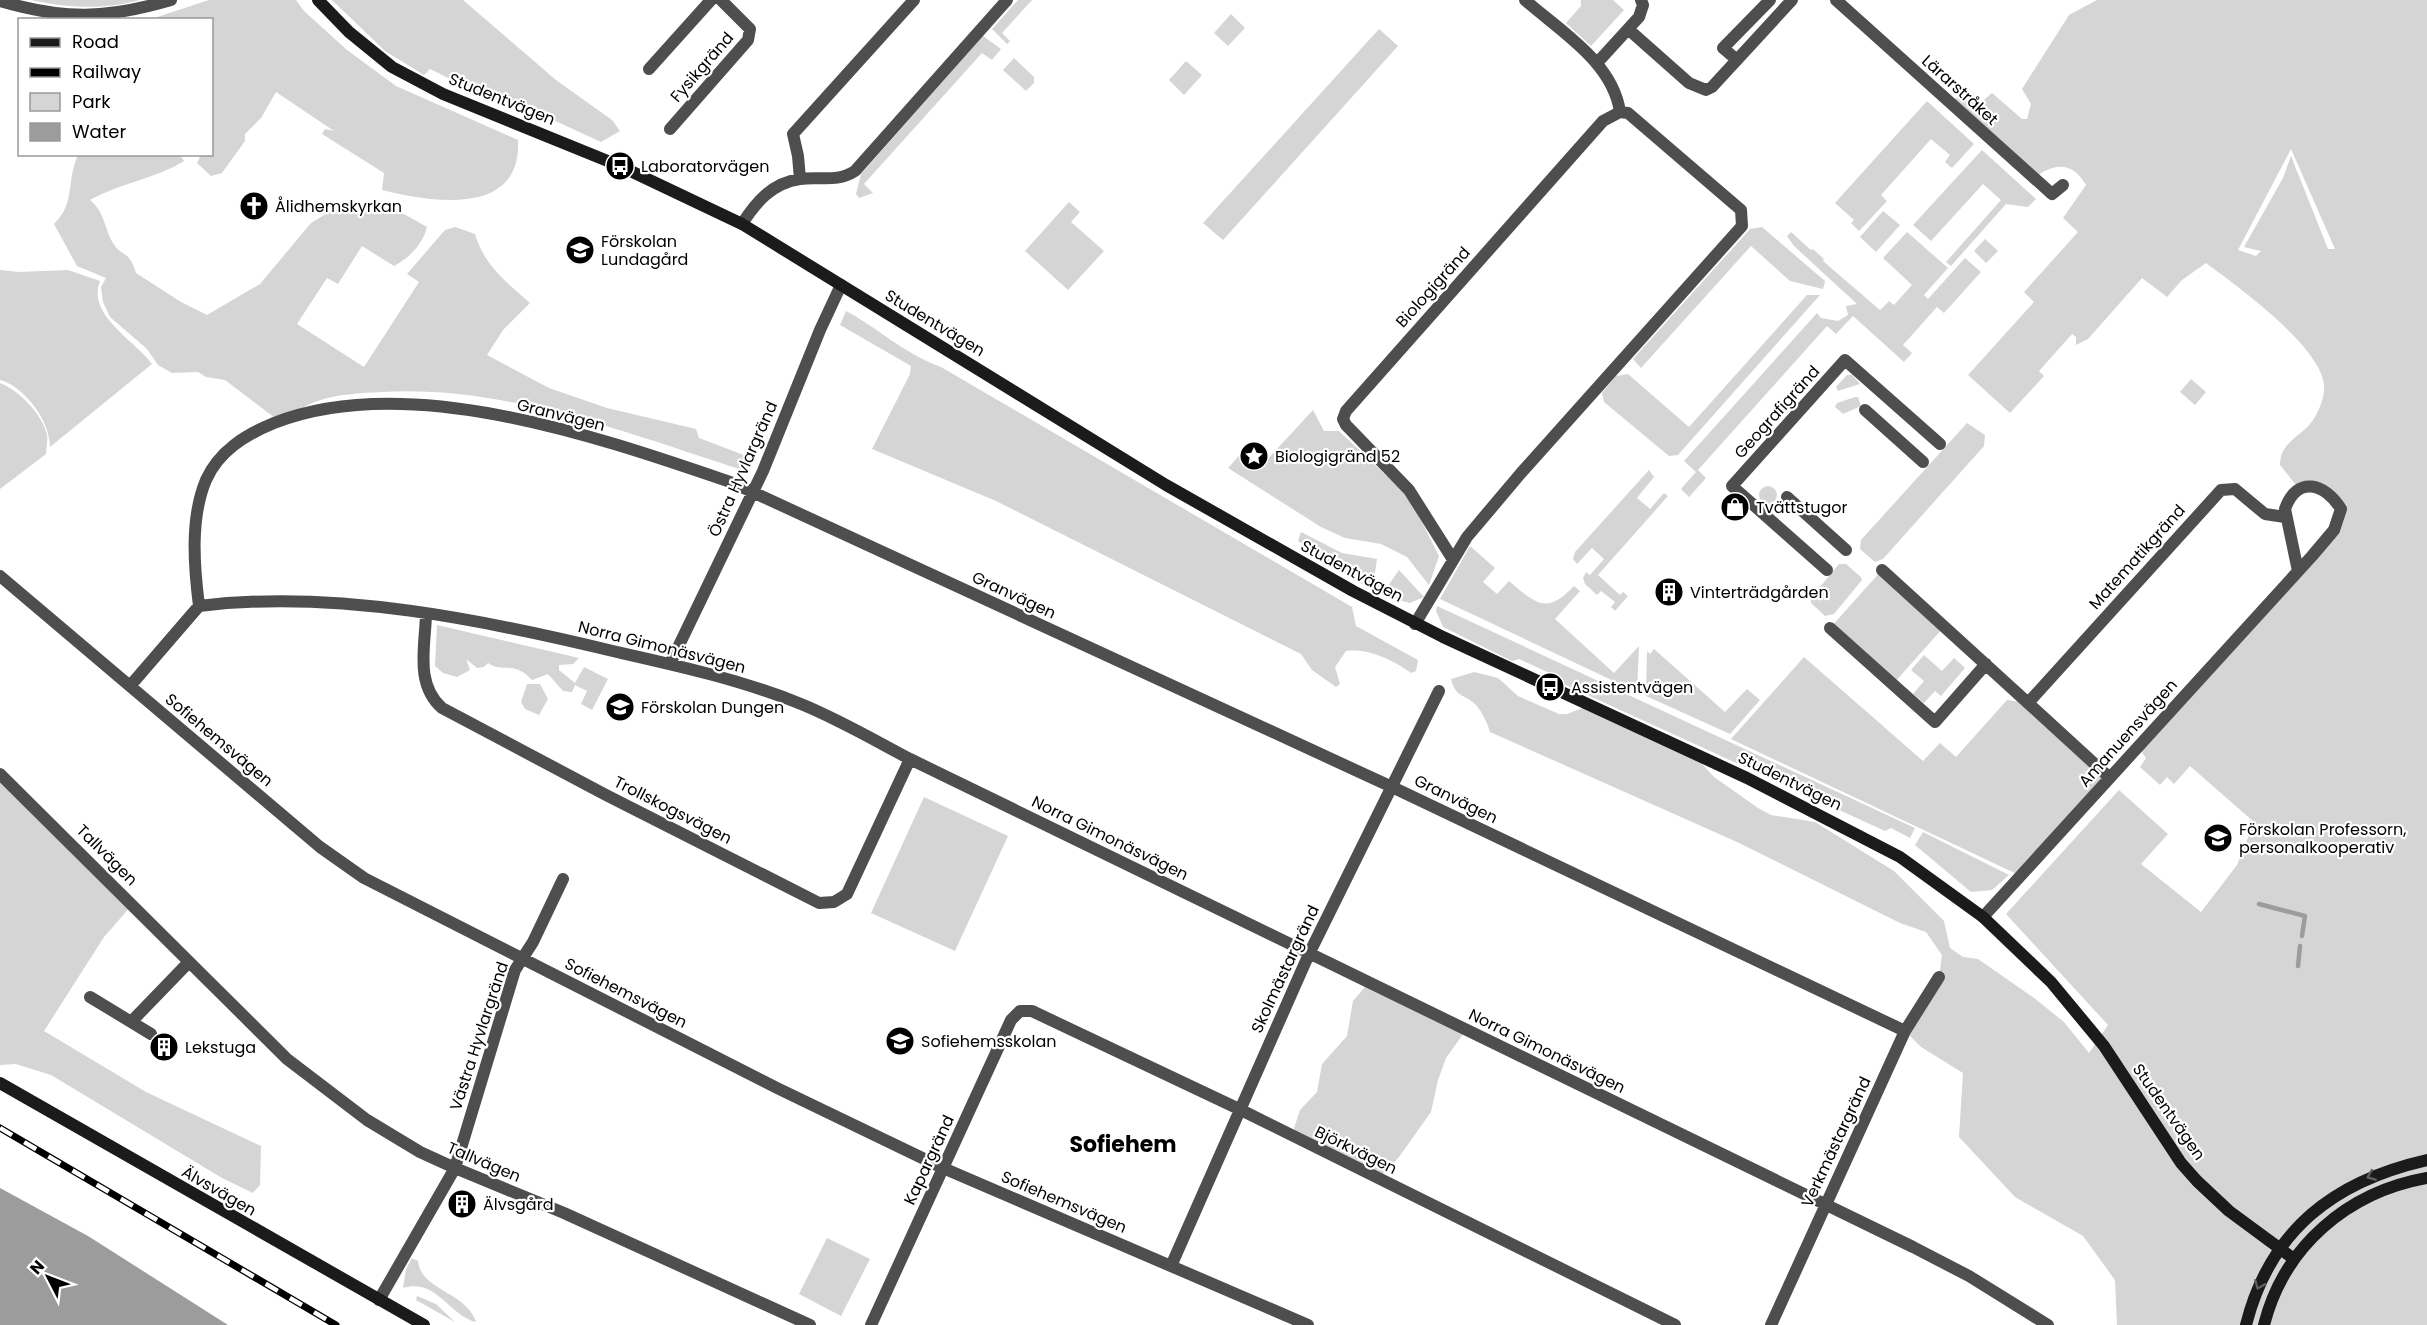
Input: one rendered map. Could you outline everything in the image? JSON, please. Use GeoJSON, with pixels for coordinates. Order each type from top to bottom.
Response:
{"type":"FeatureCollection","features":[{"type":"Feature","properties":{"kind":"street"},"geometry":{"type":"LineString","coordinates":[[0,2],[45,12],[93,16],[134,11],[171,0]]}},
{"type":"Feature","properties":{"kind":"street","name":"Studentvägen"},"geometry":{"type":"LineString","coordinates":[[318,0],[369,50],[392,67],[417,81],[620,166],[741,224],[1166,485],[1353,591],[1415,624],[1829,818],[1900,857],[1983,917],[2051,982],[2082,1016],[2181,1163],[2229,1211],[2294,1259]]}},
{"type":"Feature","properties":{"kind":"street"},"geometry":{"type":"LineString","coordinates":[[649,69],[711,0]]}},
{"type":"Feature","properties":{"kind":"street","name":"Fysikgränd"},"geometry":{"type":"LineString","coordinates":[[670,129],[748,40],[750,29],[721,0]]}},
{"type":"Feature","properties":{"kind":"street"},"geometry":{"type":"LineString","coordinates":[[800,179],[793,134],[914,0]]}},
{"type":"Feature","properties":{"kind":"street"},"geometry":{"type":"LineString","coordinates":[[741,224],[761,197],[784,183],[800,179],[836,179],[855,171],[1007,0]]}},
{"type":"Feature","properties":{"kind":"street"},"geometry":{"type":"LineString","coordinates":[[1415,624],[1452,558],[1521,473],[1742,226],[1741,210],[1635,117],[1620,112],[1618,95],[1609,78],[1597,63],[1525,0]]}},
{"type":"Feature","properties":{"kind":"street"},"geometry":{"type":"LineString","coordinates":[[1597,63],[1642,10],[1641,0]]}},
{"type":"Feature","properties":{"kind":"street"},"geometry":{"type":"LineString","coordinates":[[1628,29],[1699,89],[1706,90],[1712,87],[1737,60],[1788,4],[1771,0],[1723,48],[1737,60]]}},
{"type":"Feature","properties":{"kind":"street","name":"Lärarstråket"},"geometry":{"type":"LineString","coordinates":[[1836,0],[2052,194],[2063,185]]}},
{"type":"Feature","properties":{"kind":"street","name":"Biologigränd"},"geometry":{"type":"LineString","coordinates":[[1452,558],[1409,490],[1346,425],[1343,419],[1346,411],[1603,121],[1620,112]]}},
{"type":"Feature","properties":{"kind":"street","name":"Östra Hyvlargränd"},"geometry":{"type":"LineString","coordinates":[[670,664],[753,493],[841,285]]}},
{"type":"Feature","properties":{"kind":"street","name":"Geografigränd"},"geometry":{"type":"LineString","coordinates":[[1827,570],[1732,486],[1845,360],[1940,444]]}},
{"type":"Feature","properties":{"kind":"street","name":"Granvägen"},"geometry":{"type":"LineString","coordinates":[[199,606],[196,577],[196,527],[201,495],[210,474],[222,456],[243,438],[305,412],[372,404],[449,408],[538,424],[647,454],[753,493],[1392,786],[1905,1031]]}},
{"type":"Feature","properties":{"kind":"street"},"geometry":{"type":"LineString","coordinates":[[1865,410],[1923,462]]}},
{"type":"Feature","properties":{"kind":"street","name":"Amanuensvägen"},"geometry":{"type":"LineString","coordinates":[[1983,917],[2298,571],[2334,530],[2341,510],[2324,489],[2307,486],[2299,489],[2288,501],[2285,517]]}},
{"type":"Feature","properties":{"kind":"street","name":"Matematikgränd"},"geometry":{"type":"LineString","coordinates":[[2028,703],[2221,490],[2235,489],[2265,514],[2285,517]]}},
{"type":"Feature","properties":{"kind":"street"},"geometry":{"type":"LineString","coordinates":[[1787,497],[1846,550]]}},
{"type":"Feature","properties":{"kind":"street"},"geometry":{"type":"LineString","coordinates":[[2285,517],[2298,571]]}},
{"type":"Feature","properties":{"kind":"street"},"geometry":{"type":"LineString","coordinates":[[1882,570],[2110,778]]}},
{"type":"Feature","properties":{"kind":"street","name":"Sofiehemsvägen"},"geometry":{"type":"LineString","coordinates":[[0,576],[343,865],[390,892],[777,1088],[943,1168],[1308,1325]]}},
{"type":"Feature","properties":{"kind":"street","name":"Norra Gimonäsvägen"},"geometry":{"type":"LineString","coordinates":[[199,606],[237,602],[298,602],[426,615],[559,638],[670,664],[801,704],[1826,1204],[1969,1276],[2048,1325]]}},
{"type":"Feature","properties":{"kind":"street"},"geometry":{"type":"LineString","coordinates":[[130,686],[199,606]]}},
{"type":"Feature","properties":{"kind":"street","name":"Trollskogsvägen"},"geometry":{"type":"LineString","coordinates":[[426,615],[423,678],[434,701],[442,708],[606,795],[819,903],[834,903],[847,894],[910,759]]}},
{"type":"Feature","properties":{"kind":"street"},"geometry":{"type":"LineString","coordinates":[[1830,628],[1935,722],[1986,664]]}},
{"type":"Feature","properties":{"kind":"street","name":"Skolmästargränd"},"geometry":{"type":"LineString","coordinates":[[1171,1266],[1310,954],[1439,691]]}},
{"type":"Feature","properties":{"kind":"street","name":"Tallvägen"},"geometry":{"type":"LineString","coordinates":[[0,774],[309,1078],[367,1120],[420,1152],[564,1213],[810,1325]]}},
{"type":"Feature","properties":{"kind":"street","name":"Västra Hyvlargränd"},"geometry":{"type":"LineString","coordinates":[[379,1300],[455,1168],[515,970],[533,942],[563,879]]}},
{"type":"Feature","properties":{"kind":"street"},"geometry":{"type":"LineString","coordinates":[[132,1022],[189,962]]}},
{"type":"Feature","properties":{"kind":"street","name":"Verkmästargränd"},"geometry":{"type":"LineString","coordinates":[[1771,1325],[1905,1031],[1939,977]]}},
{"type":"Feature","properties":{"kind":"street"},"geometry":{"type":"LineString","coordinates":[[90,997],[151,1034]]}},
{"type":"Feature","properties":{"kind":"street","name":"Björkvägen"},"geometry":{"type":"LineString","coordinates":[[1020,1011],[1032,1011],[1239,1109],[1675,1325]]}},
{"type":"Feature","properties":{"kind":"street","name":"Kapargränd"},"geometry":{"type":"LineString","coordinates":[[871,1325],[1011,1020],[1020,1011]]}},
{"type":"Feature","properties":{"kind":"street","name":"Älvsvägen"},"geometry":{"type":"LineString","coordinates":[[0,1083],[423,1325]]}},
{"type":"Feature","properties":{"kind":"street"},"geometry":{"type":"LineString","coordinates":[[2246,1325],[2260,1282],[2279,1248],[2314,1211],[2349,1186],[2392,1168],[2427,1160]]}},
{"type":"Feature","properties":{"kind":"street"},"geometry":{"type":"LineString","coordinates":[[2264,1325],[2275,1292],[2294,1259],[2323,1226],[2355,1202],[2389,1187],[2427,1178]]}},
{"type":"Feature","properties":{"kind":"green space"},"geometry":{"type":"Polygon","coordinates":[[[31,0],[140,0],[86,7],[31,0]]]}},
{"type":"Feature","properties":{"kind":"green space"},"geometry":{"type":"Polygon","coordinates":[[[209,0],[296,0],[304,11],[347,50],[396,86],[518,140],[515,165],[505,182],[489,193],[469,199],[424,198],[382,190],[384,173],[322,134],[325,129],[334,131],[276,92],[261,118],[245,134],[245,141],[222,173],[211,176],[197,163],[200,156],[213,156],[213,18],[154,18],[209,0]]]}},
{"type":"Feature","properties":{"kind":"green space"},"geometry":{"type":"Polygon","coordinates":[[[332,0],[463,0],[556,80],[612,120],[620,131],[601,142],[551,119],[532,105],[514,105],[483,95],[430,69],[424,75],[385,51],[332,0]]]}},
{"type":"Feature","properties":{"kind":"green space"},"geometry":{"type":"Polygon","coordinates":[[[1018,0],[1032,0],[1002,33],[1010,41],[1007,44],[992,29],[1018,0]]]}},
{"type":"Feature","properties":{"kind":"green space"},"geometry":{"type":"Polygon","coordinates":[[[1581,0],[1613,0],[1624,10],[1591,46],[1566,23],[1581,6],[1581,0]]]}},
{"type":"Feature","properties":{"kind":"green space"},"geometry":{"type":"Polygon","coordinates":[[[2097,0],[2427,0],[2427,1325],[2117,1325],[2115,1280],[2083,1236],[2015,1197],[1959,1137],[1963,1073],[1921,1047],[1905,1031],[1939,977],[1942,955],[1926,932],[1900,923],[1737,842],[1490,732],[1477,706],[1455,690],[1451,679],[1474,672],[1498,678],[1518,696],[1559,714],[1567,714],[1590,705],[1692,753],[1714,777],[1771,815],[1815,822],[1894,871],[1944,921],[1950,948],[1963,957],[1978,959],[2034,998],[2064,1022],[2089,1053],[2108,1025],[2006,914],[2119,790],[2168,834],[2141,864],[2201,912],[2237,865],[2254,822],[2190,766],[2174,784],[2167,777],[2160,785],[2140,767],[2146,758],[2138,747],[2340,519],[2331,495],[2299,489],[2280,465],[2284,449],[2312,422],[2320,408],[2324,384],[2319,369],[2308,352],[2275,318],[2206,263],[2182,280],[2167,297],[2142,278],[2088,339],[2076,345],[2076,337],[2072,334],[2039,371],[2044,376],[2010,413],[1968,375],[2034,302],[2024,292],[2078,232],[2063,218],[2086,185],[2075,172],[2062,167],[2049,169],[2034,178],[1951,104],[1962,91],[1978,105],[1992,93],[2022,119],[2027,119],[2031,104],[2022,89],[2069,15],[2097,0]],[[2291,149],[2238,250],[2256,256],[2261,251],[2244,247],[2283,178],[2291,156],[2328,249],[2335,249],[2291,149]]]}},
{"type":"Feature","properties":{"kind":"green space"},"geometry":{"type":"Polygon","coordinates":[[[1231,14],[1245,28],[1228,46],[1214,33],[1231,14]]]}},
{"type":"Feature","properties":{"kind":"green space"},"geometry":{"type":"Polygon","coordinates":[[[1379,29],[1398,46],[1223,240],[1203,223],[1379,29]]]}},
{"type":"Feature","properties":{"kind":"green space"},"geometry":{"type":"Polygon","coordinates":[[[983,36],[1001,49],[992,60],[982,53],[864,184],[873,193],[859,198],[856,194],[861,174],[983,36]]]}},
{"type":"Feature","properties":{"kind":"green space"},"geometry":{"type":"Polygon","coordinates":[[[1014,58],[1034,77],[1034,83],[1026,91],[1003,70],[1014,58]]]}},
{"type":"Feature","properties":{"kind":"green space"},"geometry":{"type":"Polygon","coordinates":[[[1186,61],[1202,75],[1184,95],[1169,80],[1186,61]]]}},
{"type":"Feature","properties":{"kind":"green space"},"geometry":{"type":"Polygon","coordinates":[[[1927,101],[1974,144],[1952,168],[1945,162],[1950,155],[1931,139],[1881,195],[1887,201],[1859,231],[1851,223],[1854,220],[1835,203],[1927,101]]]}},
{"type":"Feature","properties":{"kind":"green space"},"geometry":{"type":"Polygon","coordinates":[[[1982,150],[2036,199],[2028,207],[2006,204],[1951,266],[1946,262],[2001,200],[1983,184],[1931,241],[1913,225],[1982,150]]]}},
{"type":"Feature","properties":{"kind":"green space"},"geometry":{"type":"Polygon","coordinates":[[[78,156],[181,156],[184,161],[173,167],[90,200],[101,215],[116,248],[131,260],[136,273],[181,302],[207,315],[260,284],[311,223],[334,209],[404,214],[427,227],[415,250],[394,266],[362,246],[338,284],[327,278],[297,324],[364,367],[419,282],[407,274],[445,230],[455,227],[475,234],[490,264],[530,303],[503,330],[487,355],[549,388],[607,408],[696,429],[699,438],[749,457],[743,470],[565,414],[474,396],[428,392],[382,392],[331,397],[315,402],[279,421],[225,380],[206,377],[198,372],[172,373],[158,365],[147,349],[110,317],[103,302],[101,287],[106,278],[77,266],[54,224],[61,216],[68,200],[78,156]]]}},
{"type":"Feature","properties":{"kind":"green space"},"geometry":{"type":"Polygon","coordinates":[[[1069,202],[1080,212],[1071,222],[1104,251],[1068,290],[1025,251],[1069,202]]]}},
{"type":"Feature","properties":{"kind":"green space"},"geometry":{"type":"Polygon","coordinates":[[[1883,211],[1900,225],[1876,252],[1860,237],[1883,211]]]}},
{"type":"Feature","properties":{"kind":"green space"},"geometry":{"type":"Polygon","coordinates":[[[1762,227],[1825,281],[1823,289],[1790,281],[1751,246],[1641,368],[1633,359],[1750,229],[1762,227]]]}},
{"type":"Feature","properties":{"kind":"green space"},"geometry":{"type":"Polygon","coordinates":[[[1791,232],[1880,310],[1889,301],[1894,305],[1912,285],[1883,258],[1907,232],[1948,268],[1924,295],[1928,299],[1965,258],[1981,272],[1944,313],[1937,307],[1903,345],[1912,353],[1904,362],[1853,316],[1836,334],[1827,326],[1698,470],[1706,478],[1689,497],[1681,489],[1696,472],[1684,461],[1817,313],[1821,318],[1838,321],[1848,315],[1846,306],[1857,304],[1794,246],[1787,236],[1791,232]]]}},
{"type":"Feature","properties":{"kind":"green space"},"geometry":{"type":"Polygon","coordinates":[[[1985,239],[1998,251],[1986,263],[1974,251],[1985,239]]]}},
{"type":"Feature","properties":{"kind":"green space"},"geometry":{"type":"Polygon","coordinates":[[[0,270],[19,272],[68,270],[100,281],[98,293],[100,305],[106,316],[152,364],[50,447],[46,427],[34,406],[18,390],[0,380],[0,270]]]}},
{"type":"Feature","properties":{"kind":"green space"},"geometry":{"type":"Polygon","coordinates":[[[1807,295],[1820,295],[1678,455],[1669,456],[1604,402],[1602,393],[1616,376],[1628,374],[1689,427],[1807,295]]]}},
{"type":"Feature","properties":{"kind":"green space"},"geometry":{"type":"Polygon","coordinates":[[[846,311],[916,356],[941,367],[1352,607],[1356,626],[1418,660],[1416,671],[1411,673],[1371,653],[1346,651],[1335,667],[1340,684],[1336,687],[1312,670],[1301,654],[996,501],[872,449],[910,374],[911,366],[840,325],[846,311]]]}},
{"type":"Feature","properties":{"kind":"green space"},"geometry":{"type":"Polygon","coordinates":[[[1847,375],[1852,375],[1860,384],[1838,391],[1836,387],[1847,375]]]}},
{"type":"Feature","properties":{"kind":"green space"},"geometry":{"type":"Polygon","coordinates":[[[2191,379],[2206,392],[2195,405],[2180,392],[2191,379]]]}},
{"type":"Feature","properties":{"kind":"green space"},"geometry":{"type":"Polygon","coordinates":[[[0,383],[22,397],[35,411],[44,427],[47,440],[46,454],[0,489],[0,383]]]}},
{"type":"Feature","properties":{"kind":"green space"},"geometry":{"type":"Polygon","coordinates":[[[1858,397],[1861,406],[1843,414],[1835,407],[1837,403],[1858,397]]]}},
{"type":"Feature","properties":{"kind":"green space"},"geometry":{"type":"Polygon","coordinates":[[[1313,410],[1324,431],[1339,431],[1410,498],[1439,556],[1429,585],[1407,557],[1381,544],[1345,538],[1321,527],[1228,468],[1246,448],[1264,463],[1313,410]]]}},
{"type":"Feature","properties":{"kind":"green space"},"geometry":{"type":"Polygon","coordinates":[[[1967,423],[1985,435],[1984,446],[1883,559],[1875,562],[1860,549],[1861,540],[1967,423]]]}},
{"type":"Feature","properties":{"kind":"green space"},"geometry":{"type":"Polygon","coordinates":[[[1649,470],[1654,477],[1637,498],[1650,509],[1664,493],[1668,496],[1598,575],[1620,595],[1623,592],[1628,596],[1615,611],[1611,607],[1615,602],[1601,591],[1597,595],[1585,584],[1583,578],[1586,572],[1590,575],[1604,559],[1592,548],[1577,564],[1573,559],[1575,552],[1649,470]]]}},
{"type":"Feature","properties":{"kind":"green space"},"geometry":{"type":"Polygon","coordinates":[[[1764,486],[1772,486],[1777,491],[1775,502],[1764,504],[1759,499],[1759,491],[1764,486]]]}},
{"type":"Feature","properties":{"kind":"green space"},"geometry":{"type":"Polygon","coordinates":[[[1301,532],[1342,553],[1377,559],[1374,579],[1379,587],[1388,586],[1399,570],[1424,597],[1410,603],[1384,596],[1311,555],[1311,549],[1298,541],[1301,532]]]}},
{"type":"Feature","properties":{"kind":"green space"},"geometry":{"type":"Polygon","coordinates":[[[1470,546],[1495,568],[1483,582],[1497,594],[1509,581],[1527,596],[1542,603],[1556,601],[1574,586],[1580,591],[1555,619],[1614,673],[1639,646],[1637,692],[1440,599],[1470,546]]]}},
{"type":"Feature","properties":{"kind":"green space"},"geometry":{"type":"Polygon","coordinates":[[[1839,564],[1846,564],[1862,580],[1834,614],[1825,616],[1811,603],[1811,598],[1839,564]]]}},
{"type":"Feature","properties":{"kind":"green space"},"geometry":{"type":"Polygon","coordinates":[[[1882,570],[1944,627],[1893,684],[1830,628],[1882,570]]]}},
{"type":"Feature","properties":{"kind":"green space"},"geometry":{"type":"Polygon","coordinates":[[[1437,606],[1915,828],[1910,838],[1891,828],[1885,831],[1559,682],[1556,676],[1519,659],[1512,661],[1443,627],[1436,611],[1437,606]]]}},
{"type":"Feature","properties":{"kind":"green space"},"geometry":{"type":"Polygon","coordinates":[[[437,625],[579,658],[573,664],[559,665],[559,670],[575,683],[584,667],[608,679],[592,710],[581,704],[587,691],[575,685],[572,692],[563,691],[548,674],[532,680],[514,668],[499,667],[488,663],[484,667],[477,668],[466,659],[470,670],[457,677],[443,673],[435,666],[437,625]]]}},
{"type":"Feature","properties":{"kind":"green space"},"geometry":{"type":"Polygon","coordinates":[[[1654,649],[1725,712],[1747,689],[1760,700],[1730,734],[1646,696],[1647,651],[1650,654],[1654,649]]]}},
{"type":"Feature","properties":{"kind":"green space"},"geometry":{"type":"Polygon","coordinates":[[[1924,655],[1942,671],[1954,658],[1965,668],[1941,696],[1935,691],[1924,703],[1913,694],[1924,681],[1911,670],[1924,655]]]}},
{"type":"Feature","properties":{"kind":"green space"},"geometry":{"type":"Polygon","coordinates":[[[1804,657],[1923,761],[1940,743],[1956,757],[2007,700],[2028,703],[2110,778],[2021,876],[1731,739],[1804,657]]]}},
{"type":"Feature","properties":{"kind":"green space"},"geometry":{"type":"Polygon","coordinates":[[[527,684],[540,684],[548,699],[539,715],[525,709],[521,702],[527,684]]]}},
{"type":"Feature","properties":{"kind":"green space"},"geometry":{"type":"Polygon","coordinates":[[[0,774],[133,904],[104,937],[44,1031],[146,1092],[261,1146],[260,1185],[253,1193],[222,1178],[51,1075],[16,1064],[0,1065],[0,774]]]}},
{"type":"Feature","properties":{"kind":"green space"},"geometry":{"type":"Polygon","coordinates":[[[924,797],[1008,836],[955,951],[871,913],[924,797]]]}},
{"type":"Feature","properties":{"kind":"green space"},"geometry":{"type":"Polygon","coordinates":[[[1923,832],[2009,875],[1992,890],[1971,892],[1915,845],[1923,832]]]}},
{"type":"Feature","properties":{"kind":"green space"},"geometry":{"type":"Polygon","coordinates":[[[1369,982],[1466,1030],[1446,1058],[1438,1080],[1431,1112],[1399,1157],[1378,1179],[1296,1139],[1294,1128],[1300,1110],[1317,1092],[1322,1064],[1347,1036],[1353,1001],[1369,982]]]}},
{"type":"Feature","properties":{"kind":"green space"},"geometry":{"type":"Polygon","coordinates":[[[827,1238],[870,1259],[841,1316],[799,1294],[827,1238]]]}},
{"type":"Feature","properties":{"kind":"green space"},"geometry":{"type":"Polygon","coordinates":[[[412,1258],[418,1261],[427,1279],[463,1304],[471,1312],[476,1322],[458,1313],[425,1288],[415,1286],[403,1288],[406,1269],[412,1258]]]}},
{"type":"Feature","properties":{"kind":"green space"},"geometry":{"type":"Polygon","coordinates":[[[417,1296],[436,1304],[455,1322],[416,1300],[417,1296]]]}},
{"type":"Feature","properties":{"kind":"water"},"geometry":{"type":"Polygon","coordinates":[[[0,1188],[88,1236],[228,1325],[0,1325],[0,1188]]]}},
{"type":"Feature","properties":{"kind":"waterway"},"geometry":{"type":"LineString","coordinates":[[2259,904],[2305,916],[2302,936]]}},
{"type":"Feature","properties":{"kind":"waterway"},"geometry":{"type":"LineString","coordinates":[[2298,966],[2300,946]]}},
{"type":"Feature","properties":{"kind":"railway"},"geometry":{"type":"LineString","coordinates":[[0,1128],[336,1325]]}},
{"type":"Feature","properties":{"kind":"place","name":"Laboratorvägen"},"geometry":{"type":"Point","coordinates":[620,166]}},
{"type":"Feature","properties":{"kind":"place","name":"Ålidhemskyrkan"},"geometry":{"type":"Point","coordinates":[254,206]}},
{"type":"Feature","properties":{"kind":"place","name":"Förskolan Lundagård"},"geometry":{"type":"Point","coordinates":[580,250]}},
{"type":"Feature","properties":{"kind":"place","name":"Biologigränd 52"},"geometry":{"type":"Point","coordinates":[1254,456]}},
{"type":"Feature","properties":{"kind":"place","name":"Tvättstugor"},"geometry":{"type":"Point","coordinates":[1735,507]}},
{"type":"Feature","properties":{"kind":"place","name":"Vinterträdgården"},"geometry":{"type":"Point","coordinates":[1669,592]}},
{"type":"Feature","properties":{"kind":"place","name":"Assistentvägen"},"geometry":{"type":"Point","coordinates":[1550,687]}},
{"type":"Feature","properties":{"kind":"place","name":"Förskolan Dungen"},"geometry":{"type":"Point","coordinates":[620,707]}},
{"type":"Feature","properties":{"kind":"place","name":"Förskolan Professorn, personalkooperativ"},"geometry":{"type":"Point","coordinates":[2218,838]}},
{"type":"Feature","properties":{"kind":"place","name":"Sofiehemsskolan"},"geometry":{"type":"Point","coordinates":[900,1041]}},
{"type":"Feature","properties":{"kind":"place","name":"Lekstuga"},"geometry":{"type":"Point","coordinates":[164,1047]}},
{"type":"Feature","properties":{"kind":"place","name":"Älvsgård"},"geometry":{"type":"Point","coordinates":[462,1204]}},
{"type":"Feature","properties":{"kind":"district","name":"Sofiehem"},"geometry":{"type":"Point","coordinates":[1123,1144]}}]}
